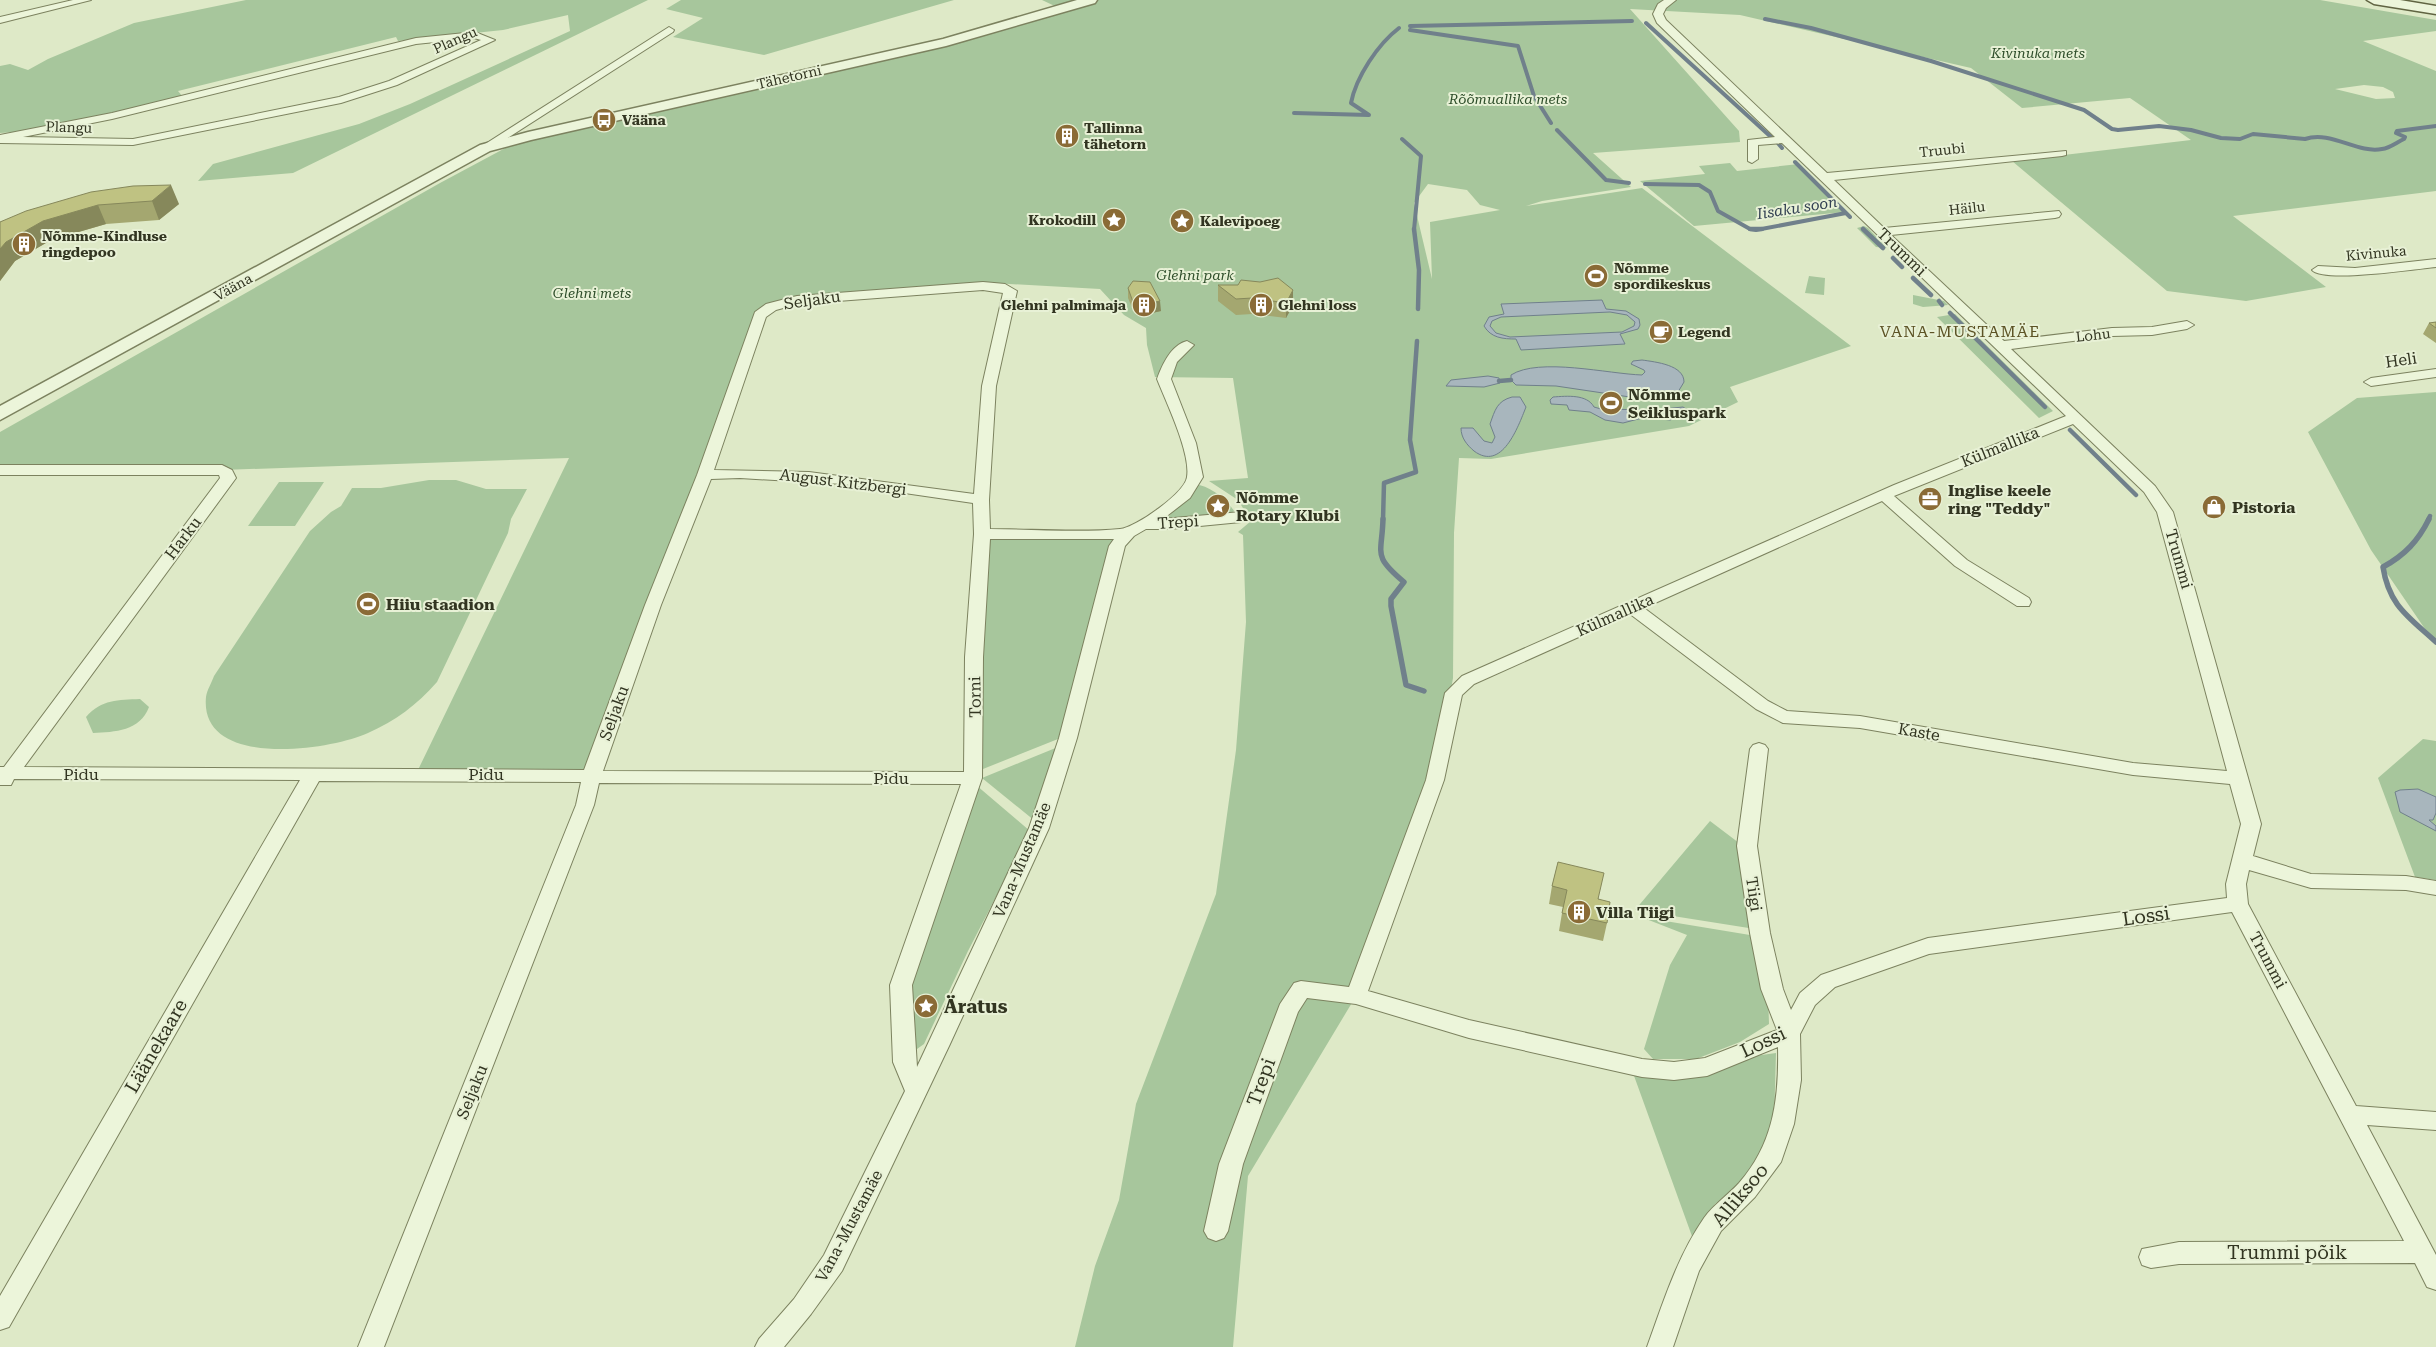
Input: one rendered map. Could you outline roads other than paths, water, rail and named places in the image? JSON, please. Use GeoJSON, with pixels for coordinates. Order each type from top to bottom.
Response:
{"type":"FeatureCollection","features":[{"type":"Feature","properties":{"kind":"main road"},"geometry":{"type":"LineString","coordinates":[[2374,0],[2436,10]]}},
{"type":"Feature","properties":{"kind":"street"},"geometry":{"type":"LineString","coordinates":[[0,20],[82,0]]}},
{"type":"Feature","properties":{"kind":"street","name":"Tähetorni"},"geometry":{"type":"LineString","coordinates":[[485,148],[536,134],[946,42],[1091,0]]}},
{"type":"Feature","properties":{"kind":"street","name":"Trummi"},"geometry":{"type":"LineString","coordinates":[[1671,0],[1662,6],[1658,14],[1661,21],[2150,489],[2166,512],[2251,824],[2236,884],[2238,904],[2351,1114],[2436,1279]]}},
{"type":"Feature","properties":{"kind":"street","name":"Vääna"},"geometry":{"type":"LineString","coordinates":[[0,414],[485,148],[669,30]]}},
{"type":"Feature","properties":{"kind":"street","name":"Plangu"},"geometry":{"type":"LineString","coordinates":[[475,36],[490,40],[393,83],[340,100],[133,142],[0,139],[112,116],[416,41],[475,36]]}},
{"type":"Feature","properties":{"kind":"street"},"geometry":{"type":"LineString","coordinates":[[1752,160],[1752,142],[1786,139]]}},
{"type":"Feature","properties":{"kind":"street","name":"Truubi"},"geometry":{"type":"LineString","coordinates":[[1825,177],[2062,153]]}},
{"type":"Feature","properties":{"kind":"street","name":"Häilu"},"geometry":{"type":"LineString","coordinates":[[1881,232],[2055,214]]}},
{"type":"Feature","properties":{"kind":"street","name":"Kivinuka"},"geometry":{"type":"LineString","coordinates":[[2318,270],[2355,272],[2436,262]]}},
{"type":"Feature","properties":{"kind":"street","name":"Seljaku"},"geometry":{"type":"LineString","coordinates":[[371,1347],[585,805],[591,777],[653,606],[705,475],[760,315],[771,307],[797,300],[948,288],[1000,287],[1010,291]]}},
{"type":"Feature","properties":{"kind":"street","name":"Torni"},"geometry":{"type":"LineString","coordinates":[[916,1091],[904,1062],[901,986],[973,778],[974,657],[982,534],[981,500],[989,386],[1010,291]]}},
{"type":"Feature","properties":{"kind":"street","name":"Lohu"},"geometry":{"type":"LineString","coordinates":[[1999,346],[2112,332],[2152,331],[2187,325]]}},
{"type":"Feature","properties":{"kind":"street"},"geometry":{"type":"LineString","coordinates":[[982,534],[1123,534],[1145,524],[1171,508],[1196,478],[1195,460],[1164,378],[1171,361],[1187,345]]}},
{"type":"Feature","properties":{"kind":"street","name":"Heli"},"geometry":{"type":"LineString","coordinates":[[2372,382],[2436,373]]}},
{"type":"Feature","properties":{"kind":"street","name":"Külmallika"},"geometry":{"type":"LineString","coordinates":[[1356,996],[1375,949],[1435,780],[1454,694],[1468,680],[1884,495],[2074,418]]}},
{"type":"Feature","properties":{"kind":"street","name":"Harku"},"geometry":{"type":"LineString","coordinates":[[0,470],[222,470],[227,473],[228,478],[3,777]]}},
{"type":"Feature","properties":{"kind":"street","name":"August Kitzbergi"},"geometry":{"type":"LineString","coordinates":[[705,475],[742,472],[824,476],[981,500]]}},
{"type":"Feature","properties":{"kind":"street"},"geometry":{"type":"LineString","coordinates":[[1884,495],[1961,563],[2023,602]]}},
{"type":"Feature","properties":{"kind":"street","name":"Trepi"},"geometry":{"type":"LineString","coordinates":[[1145,524],[1170,524],[1241,516]]}},
{"type":"Feature","properties":{"kind":"street","name":"Vana-Mustamäe"},"geometry":{"type":"LineString","coordinates":[[768,1347],[784,1331],[813,1293],[833,1262],[916,1091],[1038,828],[1068,738],[1117,546],[1123,534]]}},
{"type":"Feature","properties":{"kind":"street","name":"Kaste"},"geometry":{"type":"LineString","coordinates":[[1632,607],[1762,705],[1783,717],[1860,722],[2133,769],[2240,778]]}},
{"type":"Feature","properties":{"kind":"street","name":"Tiigi"},"geometry":{"type":"LineString","coordinates":[[1759,749],[1747,846],[1760,933],[1772,989],[1789,1034]]}},
{"type":"Feature","properties":{"kind":"street","name":"Läänekaare"},"geometry":{"type":"LineString","coordinates":[[0,1319],[312,774]]}},
{"type":"Feature","properties":{"kind":"street","name":"Pidu"},"geometry":{"type":"LineString","coordinates":[[3,777],[510,774],[591,777],[973,778]]}},
{"type":"Feature","properties":{"kind":"street"},"geometry":{"type":"LineString","coordinates":[[2243,860],[2299,879],[2322,882],[2382,881],[2417,884],[2436,888]]}},
{"type":"Feature","properties":{"kind":"street","name":"Lossi"},"geometry":{"type":"LineString","coordinates":[[1356,996],[1469,1029],[1642,1068],[1674,1071],[1707,1067],[1789,1034],[1807,999],[1828,980],[1928,946],[2238,904]]}},
{"type":"Feature","properties":{"kind":"street","name":"Trepi"},"geometry":{"type":"LineString","coordinates":[[1216,1231],[1231,1164],[1288,1010],[1301,989],[1356,996]]}},
{"type":"Feature","properties":{"kind":"street","name":"Alliksoo"},"geometry":{"type":"LineString","coordinates":[[1660,1347],[1688,1268],[1713,1224],[1747,1190],[1768,1162],[1783,1124],[1790,1080],[1789,1034]]}},
{"type":"Feature","properties":{"kind":"street"},"geometry":{"type":"LineString","coordinates":[[2351,1114],[2436,1121]]}},
{"type":"Feature","properties":{"kind":"street","name":"Trummi põik"},"geometry":{"type":"LineString","coordinates":[[2151,1257],[2179,1252],[2422,1252]]}},
{"type":"Feature","properties":{"kind":"waterway"},"geometry":{"type":"LineString","coordinates":[[1765,19],[1811,28],[1931,61],[2084,110],[2112,129],[2118,130],[2159,126],[2191,130],[2221,138],[2240,139],[2253,134],[2305,139],[2324,137],[2373,150],[2388,147],[2404,139],[2405,137],[2396,133],[2397,131],[2436,126]]}},
{"type":"Feature","properties":{"kind":"waterway"},"geometry":{"type":"LineString","coordinates":[[1410,26],[1632,21]]}},
{"type":"Feature","properties":{"kind":"waterway"},"geometry":{"type":"LineString","coordinates":[[1646,23],[1771,137]]}},
{"type":"Feature","properties":{"kind":"waterway","name":"Iisaku soon"},"geometry":{"type":"LineString","coordinates":[[1294,113],[1369,115],[1351,103],[1354,93],[1369,62],[1383,43],[1399,28]]}},
{"type":"Feature","properties":{"kind":"waterway","name":"Iisaku soon"},"geometry":{"type":"LineString","coordinates":[[1410,30],[1518,46],[1534,96],[1551,123]]}},
{"type":"Feature","properties":{"kind":"waterway","name":"Iisaku soon"},"geometry":{"type":"LineString","coordinates":[[1557,130],[1606,180],[1629,183]]}},
{"type":"Feature","properties":{"kind":"waterway"},"geometry":{"type":"LineString","coordinates":[[1402,139],[1421,156],[1414,229]]}},
{"type":"Feature","properties":{"kind":"waterway"},"geometry":{"type":"LineString","coordinates":[[1777,142],[1782,148]]}},
{"type":"Feature","properties":{"kind":"waterway"},"geometry":{"type":"LineString","coordinates":[[1795,162],[1846,213]]}},
{"type":"Feature","properties":{"kind":"waterway","name":"Iisaku soon"},"geometry":{"type":"LineString","coordinates":[[1645,184],[1699,185],[1710,192],[1718,211],[1750,229]]}},
{"type":"Feature","properties":{"kind":"waterway","name":"Iisaku soon"},"geometry":{"type":"LineString","coordinates":[[1761,229],[1846,213]]}},
{"type":"Feature","properties":{"kind":"waterway","name":"Iisaku soon"},"geometry":{"type":"LineString","coordinates":[[1846,213],[1850,217]]}},
{"type":"Feature","properties":{"kind":"waterway"},"geometry":{"type":"LineString","coordinates":[[1414,229],[1419,270],[1418,309]]}},
{"type":"Feature","properties":{"kind":"waterway","name":"Iisaku soon"},"geometry":{"type":"LineString","coordinates":[[1750,229],[1761,229]]}},
{"type":"Feature","properties":{"kind":"waterway","name":"Iisaku soon"},"geometry":{"type":"LineString","coordinates":[[1750,229],[1761,229]]}},
{"type":"Feature","properties":{"kind":"waterway","name":"Iisaku soon"},"geometry":{"type":"LineString","coordinates":[[1863,229],[1883,248]]}},
{"type":"Feature","properties":{"kind":"waterway","name":"Iisaku soon"},"geometry":{"type":"LineString","coordinates":[[1893,258],[1902,267]]}},
{"type":"Feature","properties":{"kind":"waterway","name":"Iisaku soon"},"geometry":{"type":"LineString","coordinates":[[1913,278],[1931,295]]}},
{"type":"Feature","properties":{"kind":"waterway","name":"Iisaku soon"},"geometry":{"type":"LineString","coordinates":[[1939,301],[1942,305]]}},
{"type":"Feature","properties":{"kind":"waterway","name":"Iisaku soon"},"geometry":{"type":"LineString","coordinates":[[1950,313],[2045,407]]}},
{"type":"Feature","properties":{"kind":"waterway"},"geometry":{"type":"LineString","coordinates":[[1383,520],[1384,483],[1416,472],[1410,440],[1417,341]]}},
{"type":"Feature","properties":{"kind":"waterway"},"geometry":{"type":"LineString","coordinates":[[1499,381],[1511,380]]}},
{"type":"Feature","properties":{"kind":"waterway","name":"Iisaku soon"},"geometry":{"type":"LineString","coordinates":[[2070,430],[2136,495]]}},
{"type":"Feature","properties":{"kind":"waterway","name":"Iisaku soon"},"geometry":{"type":"LineString","coordinates":[[2428,520],[2430,516]]}},
{"type":"Feature","properties":{"kind":"waterway"},"geometry":{"type":"LineString","coordinates":[[1383,519],[1381,554],[1387,566],[1404,582],[1391,599],[1391,606],[1406,685],[1424,691]]}},
{"type":"Feature","properties":{"kind":"waterway","name":"Iisaku soon"},"geometry":{"type":"LineString","coordinates":[[2429,519],[2410,547],[2398,558],[2383,567],[2390,592],[2395,601],[2409,618],[2436,642]]}},
{"type":"Feature","properties":{"kind":"place","name":"Vääna"},"geometry":{"type":"Point","coordinates":[604,120]}},
{"type":"Feature","properties":{"kind":"place","name":"Tallinna tähetorn"},"geometry":{"type":"Point","coordinates":[1067,136]}},
{"type":"Feature","properties":{"kind":"place","name":"Krokodill"},"geometry":{"type":"Point","coordinates":[1114,220]}},
{"type":"Feature","properties":{"kind":"place","name":"Kalevipoeg"},"geometry":{"type":"Point","coordinates":[1182,221]}},
{"type":"Feature","properties":{"kind":"place","name":"Nõmme-Kindluse ringdepoo"},"geometry":{"type":"Point","coordinates":[24,244]}},
{"type":"Feature","properties":{"kind":"place","name":"Nõmme spordikeskus"},"geometry":{"type":"Point","coordinates":[1596,276]}},
{"type":"Feature","properties":{"kind":"place","name":"Glehni palmimaja"},"geometry":{"type":"Point","coordinates":[1144,305]}},
{"type":"Feature","properties":{"kind":"place","name":"Glehni loss"},"geometry":{"type":"Point","coordinates":[1261,305]}},
{"type":"Feature","properties":{"kind":"place","name":"Legend"},"geometry":{"type":"Point","coordinates":[1661,332]}},
{"type":"Feature","properties":{"kind":"place","name":"Nõmme Seikluspark"},"geometry":{"type":"Point","coordinates":[1611,403]}},
{"type":"Feature","properties":{"kind":"place","name":"Inglise keele ring \"Teddy\""},"geometry":{"type":"Point","coordinates":[1930,499]}},
{"type":"Feature","properties":{"kind":"place","name":"Nõmme Rotary Klubi"},"geometry":{"type":"Point","coordinates":[1218,506]}},
{"type":"Feature","properties":{"kind":"place","name":"Pistoria"},"geometry":{"type":"Point","coordinates":[2214,507]}},
{"type":"Feature","properties":{"kind":"place","name":"Hiiu staadion"},"geometry":{"type":"Point","coordinates":[368,604]}},
{"type":"Feature","properties":{"kind":"place","name":"Villa Tiigi"},"geometry":{"type":"Point","coordinates":[1579,912]}},
{"type":"Feature","properties":{"kind":"place","name":"Äratus"},"geometry":{"type":"Point","coordinates":[926,1006]}},
{"type":"Feature","properties":{"kind":"district","name":"VANA-MUSTAMÄE"},"geometry":{"type":"Point","coordinates":[1960,331]}},
{"type":"Feature","properties":{"kind":"park label","name":"Kivinuka mets"},"geometry":{"type":"Point","coordinates":[2038,53]}},
{"type":"Feature","properties":{"kind":"park label","name":"Rõõmuallika mets"},"geometry":{"type":"Point","coordinates":[1508,99]}},
{"type":"Feature","properties":{"kind":"park label","name":"Glehni park"},"geometry":{"type":"Point","coordinates":[1195,275]}},
{"type":"Feature","properties":{"kind":"park label","name":"Glehni mets"},"geometry":{"type":"Point","coordinates":[592,293]}}]}
